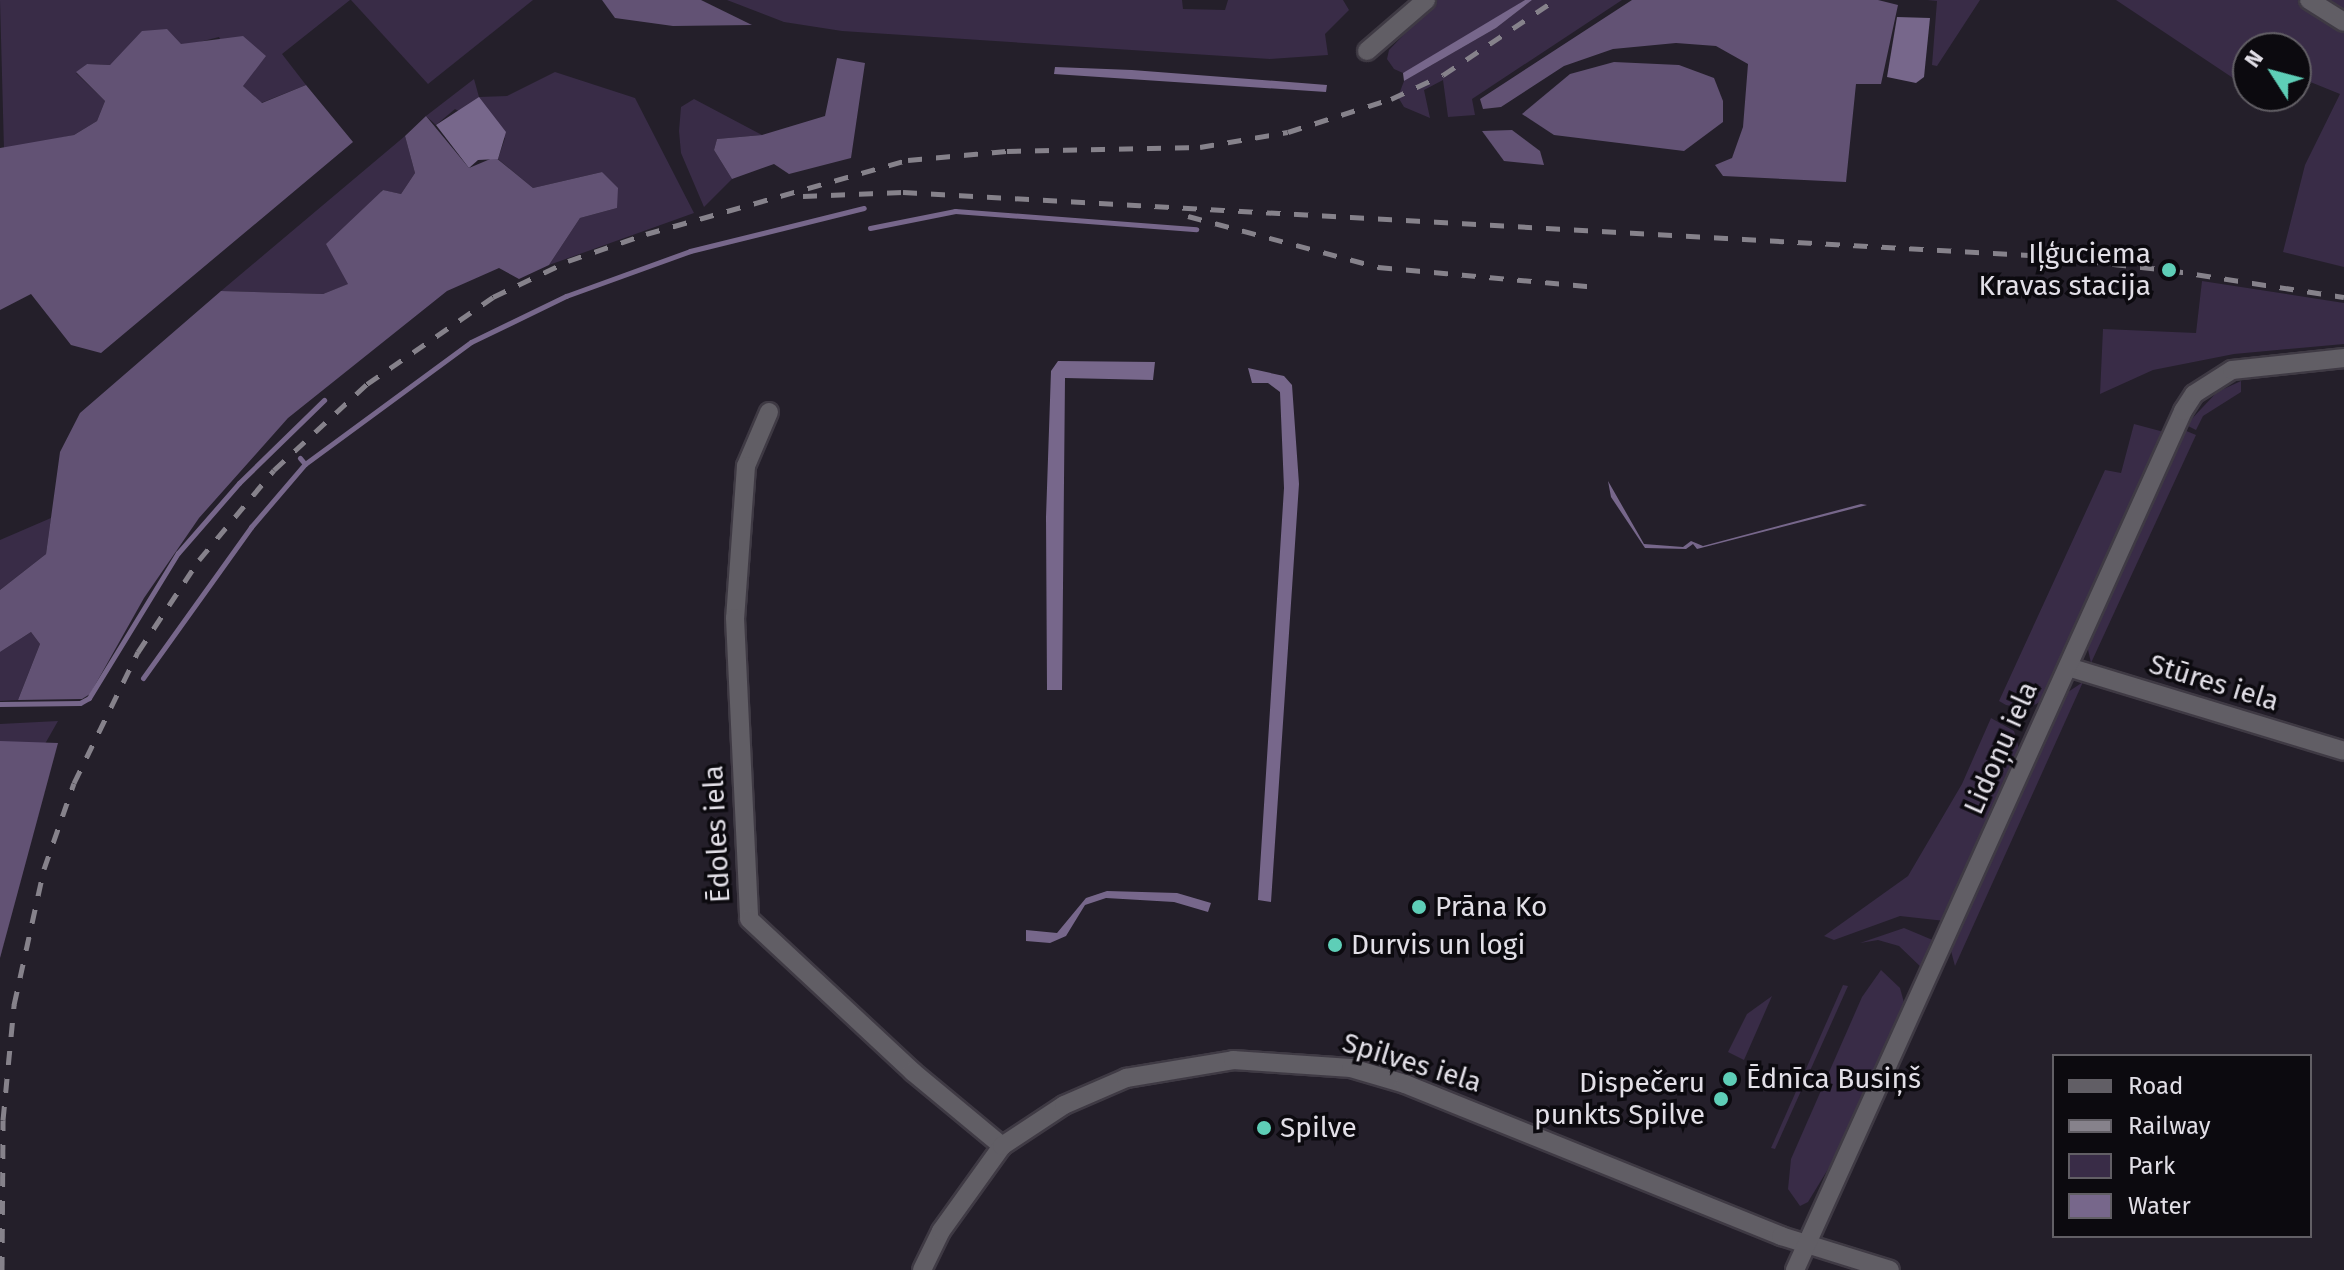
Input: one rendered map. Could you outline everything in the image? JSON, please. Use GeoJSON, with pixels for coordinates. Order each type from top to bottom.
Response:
{"type":"FeatureCollection","features":[{"type":"Feature","properties":{"kind":"street"},"geometry":{"type":"LineString","coordinates":[[1367,51],[1426,0]]}},
{"type":"Feature","properties":{"kind":"street"},"geometry":{"type":"LineString","coordinates":[[2309,0],[2344,22]]}},
{"type":"Feature","properties":{"kind":"street","name":"Lidoņu iela"},"geometry":{"type":"LineString","coordinates":[[1795,1270],[1805,1242],[1855,1146],[2068,667],[2194,394],[2248,365],[2344,358]]}},
{"type":"Feature","properties":{"kind":"street","name":"Ēdoles iela"},"geometry":{"type":"LineString","coordinates":[[769,412],[746,466],[735,618],[749,919],[913,1072],[1002,1146]]}},
{"type":"Feature","properties":{"kind":"street","name":"Stūres iela"},"geometry":{"type":"LineString","coordinates":[[2068,667],[2344,751]]}},
{"type":"Feature","properties":{"kind":"street","name":"Spilves iela"},"geometry":{"type":"LineString","coordinates":[[922,1270],[941,1231],[1002,1146],[1064,1105],[1126,1078],[1233,1060],[1351,1068],[1482,1112],[1805,1242],[1890,1270]]}},
{"type":"Feature","properties":{"kind":"green space"},"geometry":{"type":"Polygon","coordinates":[[[0,0],[350,0],[282,54],[306,85],[261,103],[243,86],[219,37],[110,65],[87,64],[76,73],[105,101],[97,121],[74,135],[4,150],[0,0]]]}},
{"type":"Feature","properties":{"kind":"green space"},"geometry":{"type":"Polygon","coordinates":[[[351,0],[533,0],[428,84],[351,0]]]}},
{"type":"Feature","properties":{"kind":"green space"},"geometry":{"type":"Polygon","coordinates":[[[727,0],[1182,0],[1183,9],[1225,10],[1228,0],[1343,0],[1349,10],[1325,34],[1328,55],[1270,59],[842,31],[784,22],[727,0]]]}},
{"type":"Feature","properties":{"kind":"green space"},"geometry":{"type":"Polygon","coordinates":[[[1437,0],[1525,0],[1418,68],[1403,73],[1394,69],[1387,59],[1389,50],[1437,0]]]}},
{"type":"Feature","properties":{"kind":"green space"},"geometry":{"type":"Polygon","coordinates":[[[1532,0],[1622,0],[1472,99],[1475,115],[1448,117],[1443,80],[1424,90],[1430,118],[1404,107],[1398,97],[1404,81],[1496,28],[1532,0]]]}},
{"type":"Feature","properties":{"kind":"green space"},"geometry":{"type":"Polygon","coordinates":[[[1927,0],[1980,0],[1937,66],[1932,65],[1937,1],[1927,0]]]}},
{"type":"Feature","properties":{"kind":"green space"},"geometry":{"type":"Polygon","coordinates":[[[2116,0],[2344,0],[2344,267],[2283,252],[2305,165],[2340,94],[2312,83],[2312,32],[2232,32],[2232,77],[2116,0]]]}},
{"type":"Feature","properties":{"kind":"green space"},"geometry":{"type":"Polygon","coordinates":[[[555,72],[635,98],[694,213],[549,265],[580,218],[617,208],[602,172],[533,188],[498,159],[505,138],[455,109],[436,125],[426,116],[474,79],[479,97],[507,96],[555,72]]]}},
{"type":"Feature","properties":{"kind":"green space"},"geometry":{"type":"Polygon","coordinates":[[[694,99],[762,135],[717,139],[714,150],[732,179],[704,207],[681,153],[681,107],[694,99]]]}},
{"type":"Feature","properties":{"kind":"green space"},"geometry":{"type":"Polygon","coordinates":[[[405,136],[415,173],[401,194],[382,190],[349,284],[323,294],[221,291],[405,136]]]}},
{"type":"Feature","properties":{"kind":"green space"},"geometry":{"type":"Polygon","coordinates":[[[2202,281],[2344,303],[2344,344],[2234,354],[2153,370],[2100,394],[2103,329],[2196,333],[2202,281]]]}},
{"type":"Feature","properties":{"kind":"green space"},"geometry":{"type":"Polygon","coordinates":[[[2241,381],[2241,392],[2203,416],[2196,430],[2186,425],[2217,392],[2241,381]]]}},
{"type":"Feature","properties":{"kind":"green space"},"geometry":{"type":"Polygon","coordinates":[[[2134,424],[2164,432],[2042,701],[2027,709],[2006,705],[1999,701],[2105,470],[2121,473],[2134,424]]]}},
{"type":"Feature","properties":{"kind":"green space"},"geometry":{"type":"Polygon","coordinates":[[[2184,430],[2196,435],[2091,663],[2087,645],[2184,430]]]}},
{"type":"Feature","properties":{"kind":"green space"},"geometry":{"type":"Polygon","coordinates":[[[51,518],[46,554],[0,590],[0,540],[51,518]]]}},
{"type":"Feature","properties":{"kind":"green space"},"geometry":{"type":"Polygon","coordinates":[[[31,632],[40,644],[18,700],[0,701],[0,652],[31,632]]]}},
{"type":"Feature","properties":{"kind":"green space"},"geometry":{"type":"Polygon","coordinates":[[[2083,682],[1955,966],[1951,951],[2065,694],[2083,682]]]}},
{"type":"Feature","properties":{"kind":"green space"},"geometry":{"type":"Polygon","coordinates":[[[1991,718],[2014,731],[2020,752],[1945,921],[1900,916],[1834,940],[1824,936],[1908,876],[1962,784],[1991,718]]]}},
{"type":"Feature","properties":{"kind":"green space"},"geometry":{"type":"Polygon","coordinates":[[[58,721],[29,772],[0,845],[0,724],[58,721]]]}},
{"type":"Feature","properties":{"kind":"green space"},"geometry":{"type":"Polygon","coordinates":[[[1904,928],[1935,941],[1923,969],[1899,946],[1878,940],[1860,943],[1904,928]]]}},
{"type":"Feature","properties":{"kind":"green space"},"geometry":{"type":"Polygon","coordinates":[[[1881,970],[1900,988],[1905,1006],[1847,1138],[1808,1202],[1800,1206],[1788,1189],[1791,1159],[1862,997],[1881,970]]]}},
{"type":"Feature","properties":{"kind":"green space"},"geometry":{"type":"Polygon","coordinates":[[[1843,985],[1848,986],[1775,1149],[1771,1148],[1843,985]]]}},
{"type":"Feature","properties":{"kind":"green space"},"geometry":{"type":"Polygon","coordinates":[[[1772,996],[1744,1060],[1728,1052],[1747,1014],[1772,996]]]}},
{"type":"Feature","properties":{"kind":"shaded area"},"geometry":{"type":"Polygon","coordinates":[[[602,0],[701,0],[752,25],[673,26],[615,18],[602,0]]]}},
{"type":"Feature","properties":{"kind":"shaded area"},"geometry":{"type":"Polygon","coordinates":[[[1632,0],[1878,0],[1898,5],[1881,84],[1856,84],[1846,182],[1723,176],[1715,165],[1732,158],[1743,127],[1748,64],[1716,46],[1676,43],[1613,49],[1564,66],[1501,107],[1483,109],[1480,99],[1632,0]]]}},
{"type":"Feature","properties":{"kind":"shaded area"},"geometry":{"type":"Polygon","coordinates":[[[167,29],[181,44],[243,36],[266,56],[243,86],[262,103],[306,85],[353,142],[101,353],[71,345],[31,294],[0,310],[0,148],[74,135],[97,121],[105,101],[76,72],[87,64],[110,65],[142,31],[167,29]]]}},
{"type":"Feature","properties":{"kind":"shaded area"},"geometry":{"type":"Polygon","coordinates":[[[837,58],[865,63],[851,158],[789,174],[774,164],[732,179],[714,150],[717,139],[762,135],[825,116],[837,58]]]}},
{"type":"Feature","properties":{"kind":"shaded area"},"geometry":{"type":"Polygon","coordinates":[[[1614,62],[1679,65],[1714,78],[1723,101],[1723,122],[1684,151],[1554,135],[1522,114],[1570,74],[1614,62]]]}},
{"type":"Feature","properties":{"kind":"shaded area"},"geometry":{"type":"Polygon","coordinates":[[[426,116],[469,168],[495,157],[533,188],[602,172],[618,188],[617,208],[580,218],[549,265],[519,279],[499,268],[447,291],[288,418],[199,518],[144,598],[90,694],[82,699],[18,700],[40,644],[31,632],[0,652],[0,590],[46,554],[60,452],[80,413],[221,291],[323,294],[348,284],[326,244],[383,190],[401,194],[415,173],[405,136],[426,116]]]}},
{"type":"Feature","properties":{"kind":"shaded area"},"geometry":{"type":"Polygon","coordinates":[[[1512,130],[1540,151],[1544,165],[1504,161],[1482,131],[1512,130]]]}},
{"type":"Feature","properties":{"kind":"shaded area"},"geometry":{"type":"Polygon","coordinates":[[[0,741],[58,743],[0,958],[0,741]]]}},
{"type":"Feature","properties":{"kind":"water"},"geometry":{"type":"Polygon","coordinates":[[[1525,0],[1532,0],[1496,28],[1404,81],[1403,73],[1525,0]]]}},
{"type":"Feature","properties":{"kind":"water"},"geometry":{"type":"Polygon","coordinates":[[[1897,17],[1930,18],[1924,77],[1916,83],[1887,77],[1897,17]]]}},
{"type":"Feature","properties":{"kind":"water"},"geometry":{"type":"Polygon","coordinates":[[[1055,67],[1327,85],[1326,92],[1054,74],[1055,67]]]}},
{"type":"Feature","properties":{"kind":"water"},"geometry":{"type":"Polygon","coordinates":[[[479,97],[506,132],[498,159],[478,160],[469,168],[436,125],[479,97]]]}},
{"type":"Feature","properties":{"kind":"water"},"geometry":{"type":"Polygon","coordinates":[[[1058,361],[1155,362],[1153,380],[1065,378],[1062,690],[1047,690],[1046,517],[1051,371],[1058,361]]]}},
{"type":"Feature","properties":{"kind":"water"},"geometry":{"type":"Polygon","coordinates":[[[1248,368],[1284,376],[1292,385],[1299,484],[1271,902],[1258,900],[1284,488],[1280,392],[1268,383],[1252,383],[1248,368]]]}},
{"type":"Feature","properties":{"kind":"water"},"geometry":{"type":"Polygon","coordinates":[[[1608,481],[1644,544],[1683,547],[1691,541],[1703,546],[1861,504],[1867,505],[1697,549],[1693,544],[1686,549],[1645,548],[1611,497],[1608,481]]]}},
{"type":"Feature","properties":{"kind":"water"},"geometry":{"type":"Polygon","coordinates":[[[1107,891],[1177,893],[1211,903],[1208,912],[1174,902],[1106,898],[1085,905],[1066,936],[1050,943],[1026,941],[1026,930],[1057,933],[1086,898],[1107,891]]]}},
{"type":"Feature","properties":{"kind":"waterway"},"geometry":{"type":"LineString","coordinates":[[305,464],[471,342],[566,296],[690,251],[864,208]]}},
{"type":"Feature","properties":{"kind":"waterway"},"geometry":{"type":"LineString","coordinates":[[870,228],[955,211],[1196,229]]}},
{"type":"Feature","properties":{"kind":"waterway"},"geometry":{"type":"LineString","coordinates":[[0,704],[80,703],[89,698],[178,553],[239,483],[324,400]]}},
{"type":"Feature","properties":{"kind":"waterway"},"geometry":{"type":"LineString","coordinates":[[143,678],[251,527],[305,464],[300,458]]}},
{"type":"Feature","properties":{"kind":"railway"},"geometry":{"type":"LineString","coordinates":[[2,1270],[3,1120],[14,1005],[44,869],[74,783],[138,652],[199,560],[274,470],[367,384],[493,297],[568,261],[646,234],[908,160],[1007,151],[1200,147],[1288,132],[1391,99],[1443,75],[1555,0]]}},
{"type":"Feature","properties":{"kind":"railway"},"geometry":{"type":"LineString","coordinates":[[803,196],[903,192],[2029,255],[2169,270],[2344,297]]}},
{"type":"Feature","properties":{"kind":"railway"},"geometry":{"type":"LineString","coordinates":[[1188,216],[1378,267],[1597,287]]}},
{"type":"Feature","properties":{"kind":"place","name":"Iļģuciema Kravas stacija"},"geometry":{"type":"Point","coordinates":[2169,270]}},
{"type":"Feature","properties":{"kind":"place","name":"Prāna Ko"},"geometry":{"type":"Point","coordinates":[1419,907]}},
{"type":"Feature","properties":{"kind":"place","name":"Durvis un logi"},"geometry":{"type":"Point","coordinates":[1335,945]}},
{"type":"Feature","properties":{"kind":"place","name":"Ēdnīca Busiņš"},"geometry":{"type":"Point","coordinates":[1730,1079]}},
{"type":"Feature","properties":{"kind":"place","name":"Dispečeru punkts Spilve"},"geometry":{"type":"Point","coordinates":[1721,1099]}},
{"type":"Feature","properties":{"kind":"place","name":"Spilve"},"geometry":{"type":"Point","coordinates":[1264,1128]}}]}
